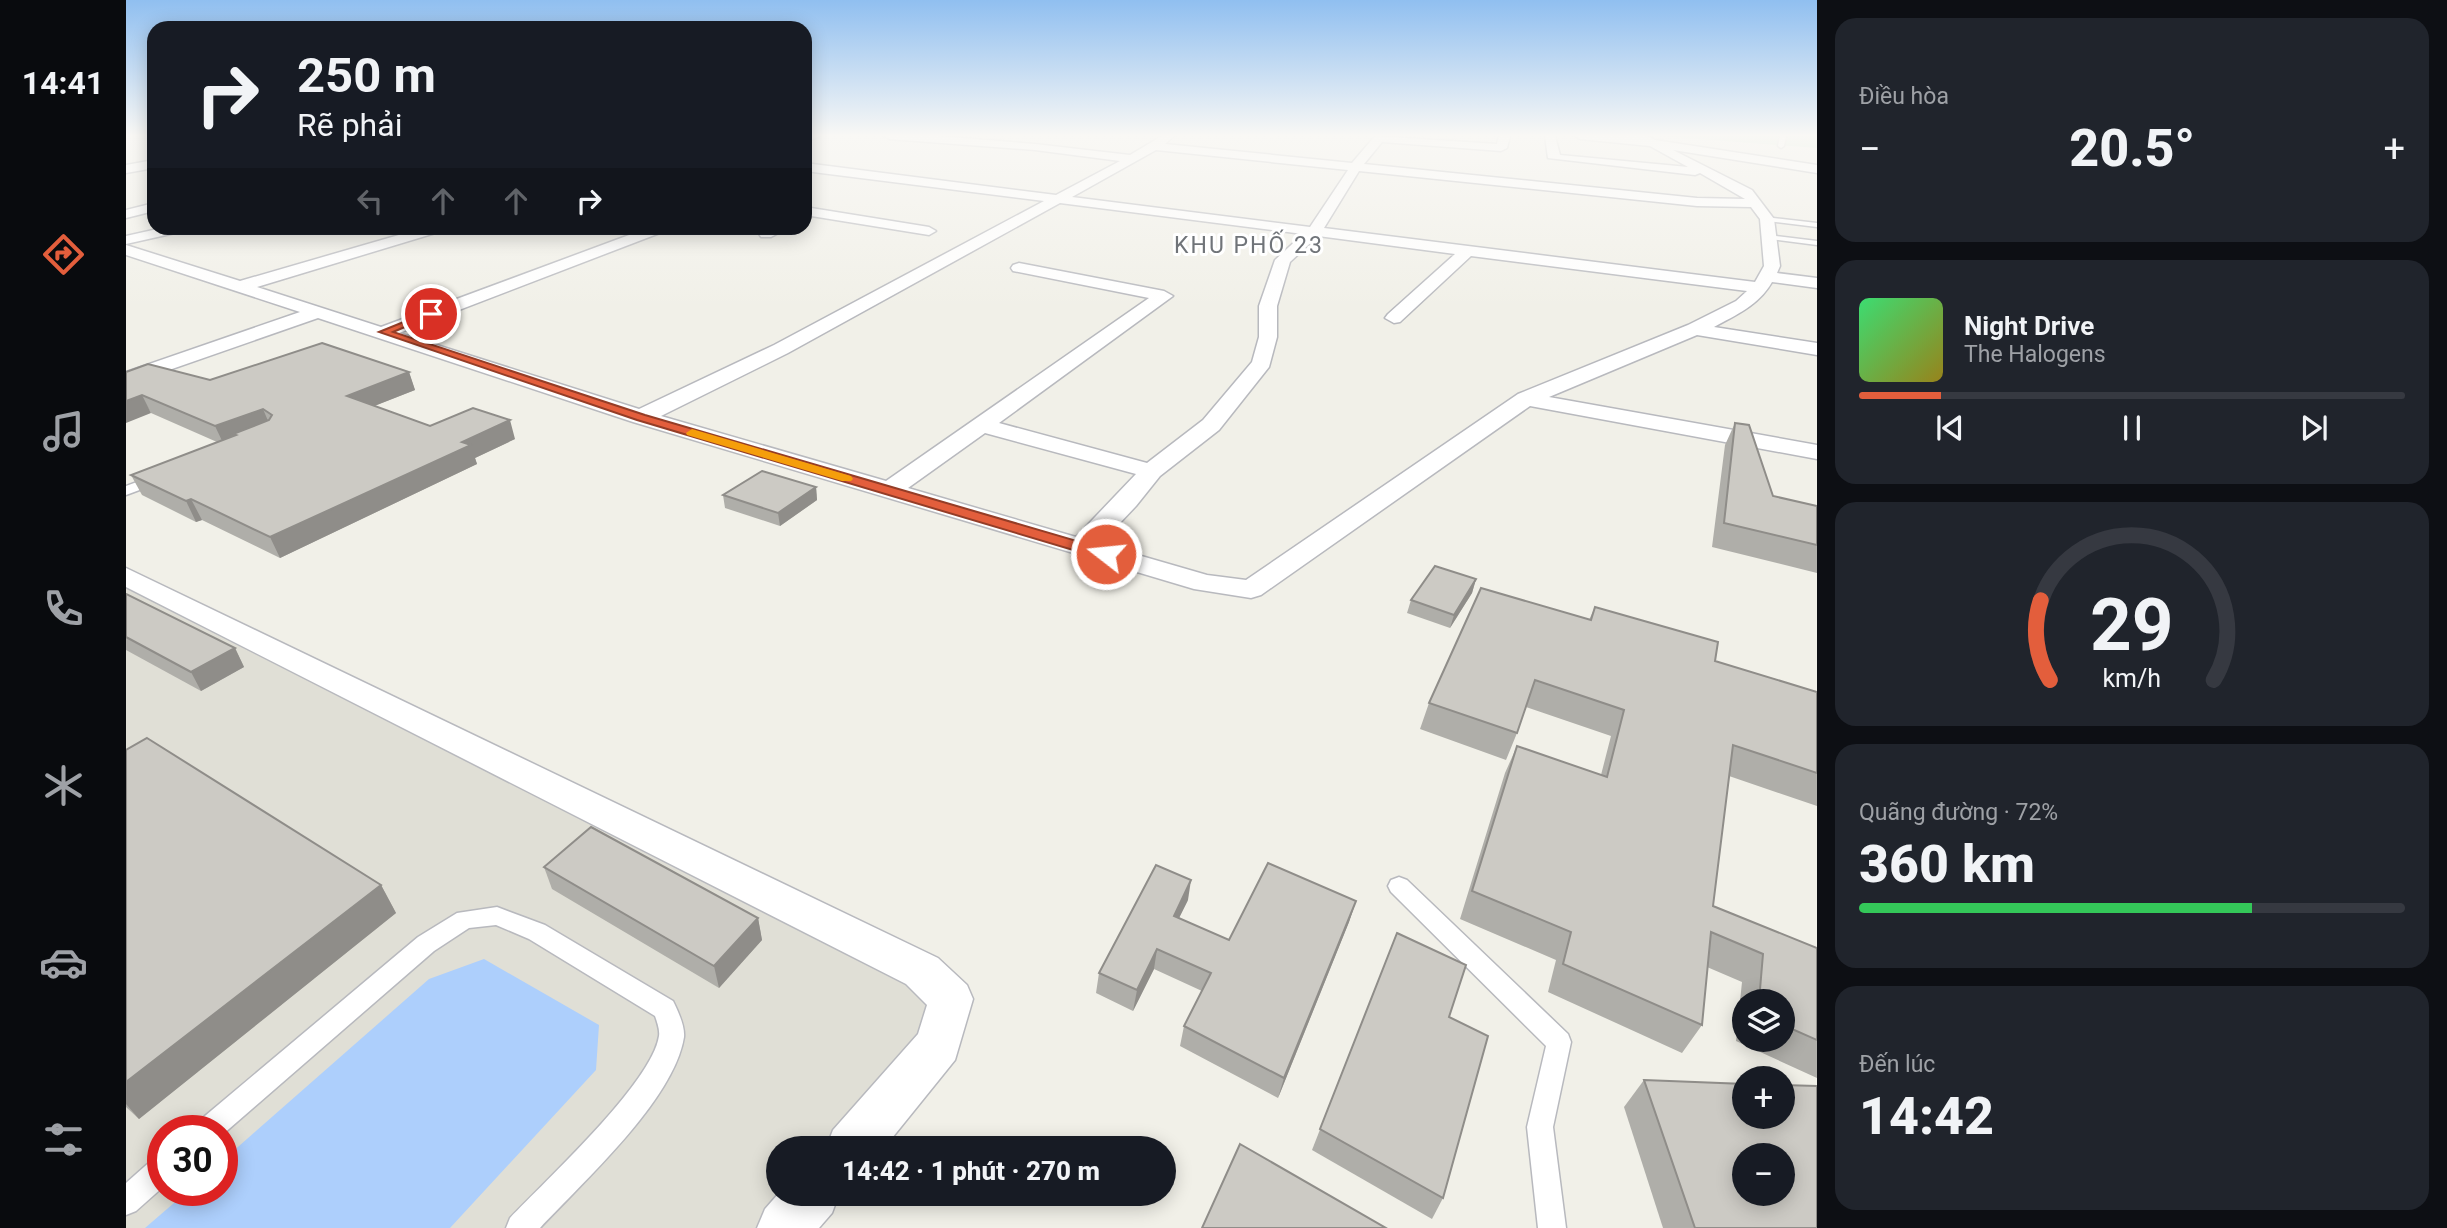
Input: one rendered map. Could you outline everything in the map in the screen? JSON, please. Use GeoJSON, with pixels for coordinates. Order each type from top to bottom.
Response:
{"type":"FeatureCollection","features":[{"type":"Feature","properties":{"kind":"street"},"geometry":{"type":"LineString","coordinates":[[1002,193],[1468,251],[1763,282],[1817,283]]}},
{"type":"Feature","properties":{"kind":"street"},"geometry":{"type":"LineString","coordinates":[[641,418],[781,349],[1068,193]]}},
{"type":"Feature","properties":{"kind":"street"},"geometry":{"type":"LineString","coordinates":[[1081,547],[1127,501],[1151,471],[1211,425],[1262,363],[1268,337],[1268,306],[1283,260],[1314,232],[1339,193]]}},
{"type":"Feature","properties":{"kind":"street"},"geometry":{"type":"LineString","coordinates":[[1641,193],[1697,202],[1765,220]]}},
{"type":"Feature","properties":{"kind":"street"},"geometry":{"type":"LineString","coordinates":[[126,250],[641,418],[1204,583],[1251,589],[1526,399],[1695,329],[1742,305],[1763,282],[1772,266],[1765,220],[1747,193]]}},
{"type":"Feature","properties":{"kind":"street"},"geometry":{"type":"LineString","coordinates":[[126,214],[147,209]]}},
{"type":"Feature","properties":{"kind":"street"},"geometry":{"type":"LineString","coordinates":[[812,214],[929,231]]}},
{"type":"Feature","properties":{"kind":"street"},"geometry":{"type":"LineString","coordinates":[[126,240],[148,235]]}},
{"type":"Feature","properties":{"kind":"street"},"geometry":{"type":"LineString","coordinates":[[239,287],[414,235]]}},
{"type":"Feature","properties":{"kind":"street"},"geometry":{"type":"LineString","coordinates":[[384,332],[641,235]]}},
{"type":"Feature","properties":{"kind":"street"},"geometry":{"type":"LineString","coordinates":[[1394,318],[1468,251]]}},
{"type":"Feature","properties":{"kind":"street"},"geometry":{"type":"LineString","coordinates":[[888,491],[1164,296],[1019,268]]}},
{"type":"Feature","properties":{"kind":"street"},"geometry":{"type":"LineString","coordinates":[[126,379],[315,313]]}},
{"type":"Feature","properties":{"kind":"street"},"geometry":{"type":"LineString","coordinates":[[1695,329],[1817,349]]}},
{"type":"Feature","properties":{"kind":"street"},"geometry":{"type":"LineString","coordinates":[[1526,399],[1817,452]]}},
{"type":"Feature","properties":{"kind":"street"},"geometry":{"type":"LineString","coordinates":[[981,425],[1151,471]]}},
{"type":"Feature","properties":{"kind":"street"},"geometry":{"type":"LineString","coordinates":[[126,576],[922,971],[951,999],[939,1045],[861,1136]]}},
{"type":"Feature","properties":{"kind":"street"},"geometry":{"type":"LineString","coordinates":[[783,1228],[802,1206]]}},
{"type":"Feature","properties":{"kind":"lane"},"geometry":{"type":"LineString","coordinates":[[1765,220],[1817,225]]}},
{"type":"Feature","properties":{"kind":"lane"},"geometry":{"type":"LineString","coordinates":[[1765,220],[1817,243]]}},
{"type":"Feature","properties":{"kind":"lane"},"geometry":{"type":"LineString","coordinates":[[126,491],[175,472]]}},
{"type":"Feature","properties":{"kind":"lane"},"geometry":{"type":"LineString","coordinates":[[1399,886],[1559,1042],[1540,1127],[1552,1228]]}},
{"type":"Feature","properties":{"kind":"lane"},"geometry":{"type":"LineString","coordinates":[[226,1115],[426,944],[465,919],[497,916],[537,932],[665,1009],[672,1035],[663,1062],[647,1091],[520,1228]]}},
{"type":"Feature","properties":{"kind":"lane"},"geometry":{"type":"LineString","coordinates":[[126,1201],[147,1183]]}},
{"type":"Feature","properties":{"kind":"shaded area"},"geometry":{"type":"Polygon","coordinates":[[[126,587],[910,983],[932,1002],[920,1040],[836,1136],[766,1136],[766,1206],[771,1206],[757,1228],[126,1228],[126,587]]]}},
{"type":"Feature","properties":{"kind":"water"},"geometry":{"type":"Polygon","coordinates":[[[484,959],[599,1025],[596,1070],[450,1228],[145,1228],[170,1206],[238,1206],[238,1147],[429,979],[484,959]]]}},
{"type":"Feature","properties":{"kind":"building"},"geometry":{"type":"Polygon","coordinates":[[[322,343],[409,372],[347,396],[430,426],[473,408],[510,420],[462,442],[471,445],[270,537],[191,499],[186,501],[131,475],[236,435],[233,434],[269,420],[272,415],[263,409],[215,426],[142,395],[126,401],[126,372],[148,364],[210,380],[322,343]]]}},
{"type":"Feature","properties":{"kind":"building"},"geometry":{"type":"Polygon","coordinates":[[[1735,423],[1749,425],[1773,496],[1817,506],[1817,545],[1724,523],[1735,423]]]}},
{"type":"Feature","properties":{"kind":"building"},"geometry":{"type":"Polygon","coordinates":[[[762,471],[816,487],[778,513],[723,495],[762,471]]]}},
{"type":"Feature","properties":{"kind":"building"},"geometry":{"type":"Polygon","coordinates":[[[1435,566],[1476,579],[1454,615],[1411,600],[1435,566]]]}},
{"type":"Feature","properties":{"kind":"building"},"geometry":{"type":"Polygon","coordinates":[[[1481,588],[1591,620],[1595,607],[1718,642],[1715,661],[1817,692],[1817,773],[1733,745],[1713,906],[1817,948],[1817,1040],[1795,1030],[1795,989],[1760,989],[1763,954],[1711,932],[1702,1025],[1563,964],[1571,932],[1472,891],[1517,746],[1607,777],[1624,710],[1535,680],[1517,733],[1429,703],[1481,588]]]}},
{"type":"Feature","properties":{"kind":"building"},"geometry":{"type":"Polygon","coordinates":[[[126,594],[235,648],[191,672],[126,637],[126,594]]]}},
{"type":"Feature","properties":{"kind":"building"},"geometry":{"type":"Polygon","coordinates":[[[147,738],[381,885],[126,1082],[126,750],[147,738]]]}},
{"type":"Feature","properties":{"kind":"building"},"geometry":{"type":"Polygon","coordinates":[[[591,827],[758,918],[714,966],[544,867],[591,827]]]}},
{"type":"Feature","properties":{"kind":"building"},"geometry":{"type":"Polygon","coordinates":[[[1268,863],[1356,901],[1284,1078],[1184,1026],[1211,973],[1157,949],[1137,990],[1099,973],[1156,865],[1191,880],[1174,916],[1229,940],[1268,863]]]}},
{"type":"Feature","properties":{"kind":"building"},"geometry":{"type":"Polygon","coordinates":[[[1397,933],[1466,965],[1449,1017],[1488,1036],[1443,1198],[1320,1129],[1397,933]]]}},
{"type":"Feature","properties":{"kind":"building"},"geometry":{"type":"Polygon","coordinates":[[[1644,1080],[1732,1083],[1732,1129],[1795,1129],[1795,1085],[1817,1086],[1817,1228],[1695,1228],[1644,1080]]]}},
{"type":"Feature","properties":{"kind":"building"},"geometry":{"type":"Polygon","coordinates":[[[1240,1144],[1386,1228],[1202,1228],[1240,1144]]]}},
{"type":"Feature","properties":{"kind":"slow traffic"},"geometry":{"type":"LineString","coordinates":[[692,433],[846,479]]}},
{"type":"Feature","properties":{"kind":"district","name":"KHU PHỐ 23"},"geometry":{"type":"Point","coordinates":[1249,245]}},
{"type":"Feature","properties":{"kind":"route"},"geometry":{"type":"LineString","coordinates":[[431,314],[384,332],[641,418],[1106,554]]}}]}
